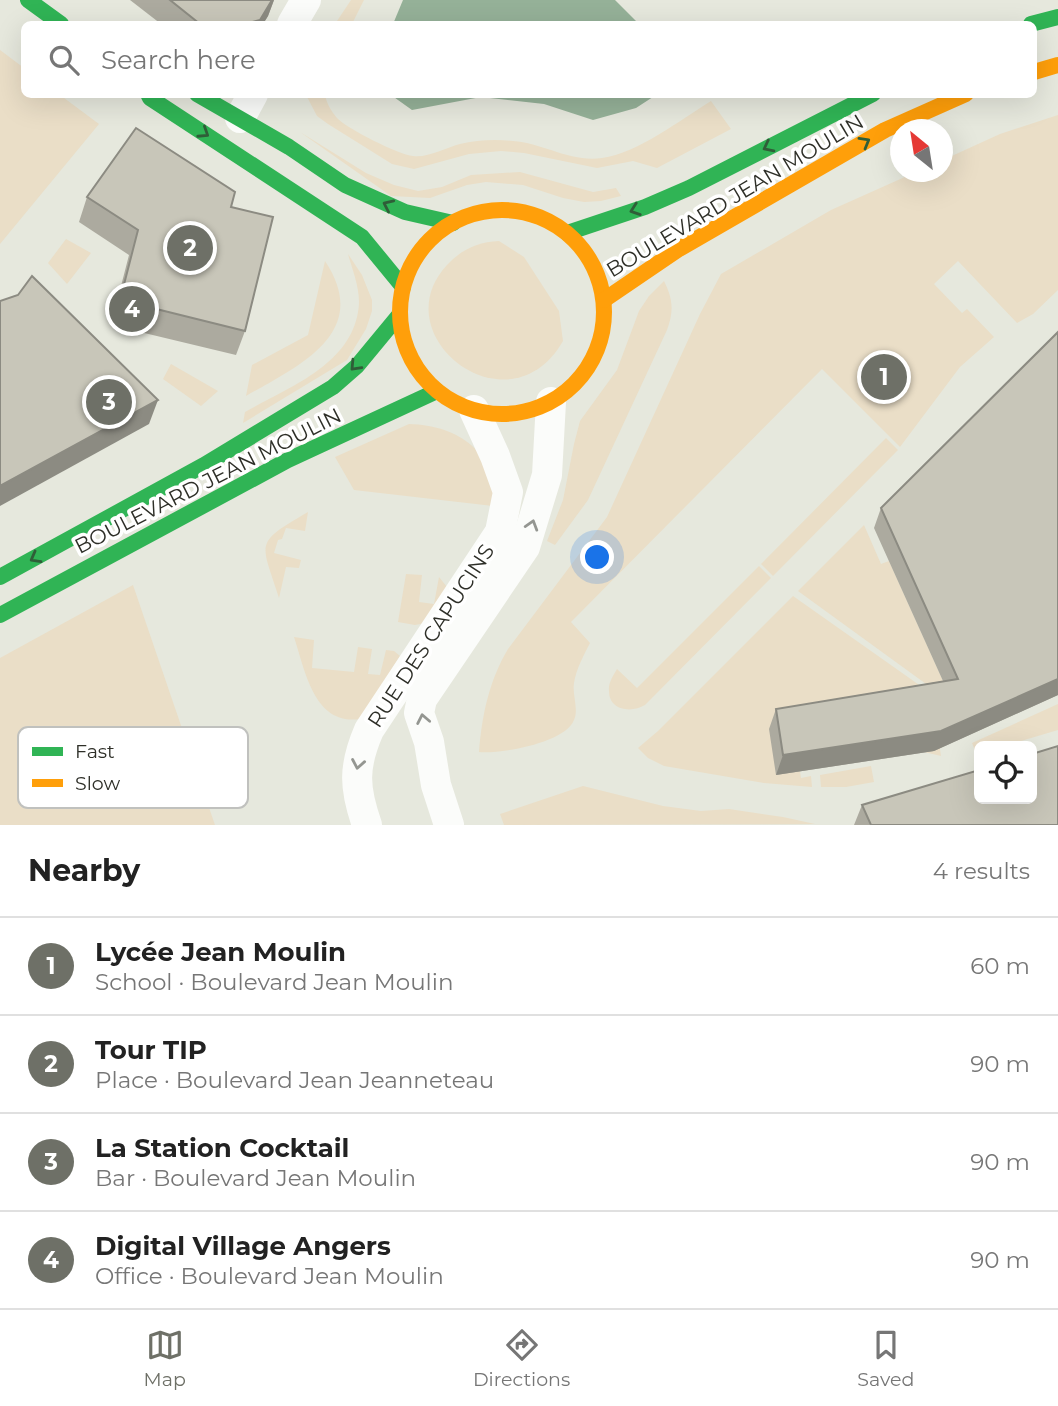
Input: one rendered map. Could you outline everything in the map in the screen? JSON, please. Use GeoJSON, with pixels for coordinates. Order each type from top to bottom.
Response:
{"type":"FeatureCollection","features":[{"type":"Feature","properties":{"kind":"main road"},"geometry":{"type":"LineString","coordinates":[[28,0],[57,21]]}},
{"type":"Feature","properties":{"kind":"main road"},"geometry":{"type":"LineString","coordinates":[[1037,22],[1058,17]]}},
{"type":"Feature","properties":{"kind":"main road"},"geometry":{"type":"LineString","coordinates":[[1037,71],[1058,65]]}},
{"type":"Feature","properties":{"kind":"main road"},"geometry":{"type":"LineString","coordinates":[[154,98],[362,237],[403,287]]}},
{"type":"Feature","properties":{"kind":"main road"},"geometry":{"type":"LineString","coordinates":[[213,98],[246,106],[345,185],[405,212],[453,223]]}},
{"type":"Feature","properties":{"kind":"main road","name":"BOULEVARD JEAN MOULIN"},"geometry":{"type":"LineString","coordinates":[[567,233],[645,207],[689,188],[865,98]]}},
{"type":"Feature","properties":{"kind":"main road","name":"BOULEVARD JEAN MOULIN"},"geometry":{"type":"LineString","coordinates":[[604,300],[679,249],[885,130],[957,98]]}},
{"type":"Feature","properties":{"kind":"main road"},"geometry":{"type":"LineString","coordinates":[[512,211],[541,218],[567,233],[584,251],[593,266],[604,300],[603,330],[593,359],[575,384],[551,402],[513,414],[474,410],[454,403],[437,391],[412,361],[402,333],[400,314],[403,287],[416,257],[439,232],[453,223],[481,213],[512,211]]}},
{"type":"Feature","properties":{"kind":"main road","name":"BOULEVARD JEAN MOULIN"},"geometry":{"type":"LineString","coordinates":[[0,577],[204,465],[333,387],[357,366],[400,314]]}},
{"type":"Feature","properties":{"kind":"main road","name":"BOULEVARD JEAN MOULIN"},"geometry":{"type":"LineString","coordinates":[[0,615],[289,460],[437,391]]}},
{"type":"Feature","properties":{"kind":"street"},"geometry":{"type":"LineString","coordinates":[[294,21],[306,0]]}},
{"type":"Feature","properties":{"kind":"street","name":"RUE DES CAPUCINS"},"geometry":{"type":"LineString","coordinates":[[449,825],[436,785],[429,742],[419,713],[422,699],[525,547],[547,475],[551,402]]}},
{"type":"Feature","properties":{"kind":"street","name":"RUE DES CAPUCINS"},"geometry":{"type":"LineString","coordinates":[[367,825],[358,800],[356,773],[360,750],[369,730],[500,532],[508,492],[474,410]]}},
{"type":"Feature","properties":{"kind":"shaded area"},"geometry":{"type":"Polygon","coordinates":[[[351,0],[364,0],[354,21],[337,21],[351,0]]]}},
{"type":"Feature","properties":{"kind":"shaded area"},"geometry":{"type":"Polygon","coordinates":[[[403,0],[615,0],[636,21],[394,21],[403,0]]]}},
{"type":"Feature","properties":{"kind":"shaded area"},"geometry":{"type":"Polygon","coordinates":[[[0,50],[21,66],[21,98],[64,98],[99,124],[0,244],[0,50]]]}},
{"type":"Feature","properties":{"kind":"shaded area"},"geometry":{"type":"Polygon","coordinates":[[[308,98],[326,98],[331,110],[342,122],[385,146],[413,156],[431,154],[466,143],[500,140],[524,143],[580,158],[602,158],[644,143],[711,101],[731,129],[657,168],[633,161],[597,168],[501,151],[469,154],[414,169],[392,164],[317,116],[308,98]]]}},
{"type":"Feature","properties":{"kind":"shaded area"},"geometry":{"type":"Polygon","coordinates":[[[395,98],[476,98],[412,110],[395,98]]]}},
{"type":"Feature","properties":{"kind":"shaded area"},"geometry":{"type":"Polygon","coordinates":[[[490,98],[651,98],[636,108],[593,120],[544,104],[490,98]]]}},
{"type":"Feature","properties":{"kind":"shaded area"},"geometry":{"type":"Polygon","coordinates":[[[1058,115],[1058,290],[1033,314],[1017,323],[958,261],[934,284],[962,313],[967,309],[994,337],[960,367],[900,447],[822,369],[571,622],[590,643],[575,678],[575,716],[568,728],[546,741],[516,749],[479,752],[488,699],[501,661],[607,517],[721,274],[831,210],[894,182],[953,182],[953,155],[1000,134],[1058,115]]]}},
{"type":"Feature","properties":{"kind":"shaded area"},"geometry":{"type":"Polygon","coordinates":[[[300,132],[366,173],[394,185],[418,191],[442,187],[471,175],[520,172],[593,192],[616,188],[621,196],[584,202],[523,185],[486,182],[467,185],[430,198],[391,196],[300,132]]]}},
{"type":"Feature","properties":{"kind":"shaded area"},"geometry":{"type":"Polygon","coordinates":[[[66,239],[91,253],[67,284],[48,263],[66,239]]]}},
{"type":"Feature","properties":{"kind":"shaded area"},"geometry":{"type":"Polygon","coordinates":[[[499,241],[524,257],[559,311],[563,341],[540,368],[513,379],[485,377],[460,365],[440,345],[430,320],[431,293],[447,265],[471,247],[499,241]]]}},
{"type":"Feature","properties":{"kind":"shaded area"},"geometry":{"type":"Polygon","coordinates":[[[348,254],[362,275],[372,300],[372,311],[366,329],[347,360],[243,423],[245,412],[297,384],[329,361],[352,331],[359,297],[348,254]]]}},
{"type":"Feature","properties":{"kind":"shaded area"},"geometry":{"type":"Polygon","coordinates":[[[325,261],[338,286],[340,308],[335,327],[323,344],[307,359],[246,396],[252,365],[308,335],[325,261]]]}},
{"type":"Feature","properties":{"kind":"shaded area"},"geometry":{"type":"Polygon","coordinates":[[[664,281],[672,305],[667,330],[588,500],[555,545],[547,541],[563,500],[580,421],[617,370],[639,311],[664,281]]]}},
{"type":"Feature","properties":{"kind":"shaded area"},"geometry":{"type":"Polygon","coordinates":[[[171,364],[218,391],[201,406],[163,379],[171,364]]]}},
{"type":"Feature","properties":{"kind":"shaded area"},"geometry":{"type":"Polygon","coordinates":[[[409,424],[444,430],[459,436],[472,446],[489,471],[493,487],[493,506],[354,490],[335,457],[409,424]]]}},
{"type":"Feature","properties":{"kind":"shaded area"},"geometry":{"type":"Polygon","coordinates":[[[886,438],[898,450],[773,576],[761,564],[886,438]]]}},
{"type":"Feature","properties":{"kind":"shaded area"},"geometry":{"type":"Polygon","coordinates":[[[308,512],[305,531],[286,528],[282,539],[278,540],[274,553],[301,560],[299,568],[286,567],[279,598],[268,565],[266,546],[278,531],[308,512]]]}},
{"type":"Feature","properties":{"kind":"shaded area"},"geometry":{"type":"Polygon","coordinates":[[[864,525],[881,564],[889,561],[944,683],[933,689],[798,591],[864,525]]]}},
{"type":"Feature","properties":{"kind":"shaded area"},"geometry":{"type":"Polygon","coordinates":[[[759,566],[771,578],[645,705],[628,709],[613,703],[609,688],[617,669],[637,688],[759,566]]]}},
{"type":"Feature","properties":{"kind":"shaded area"},"geometry":{"type":"Polygon","coordinates":[[[406,574],[422,575],[419,602],[434,604],[439,577],[447,587],[426,623],[415,625],[398,622],[406,574]]]}},
{"type":"Feature","properties":{"kind":"shaded area"},"geometry":{"type":"Polygon","coordinates":[[[133,585],[182,727],[18,727],[18,808],[209,808],[215,825],[0,825],[0,658],[133,585]]]}},
{"type":"Feature","properties":{"kind":"shaded area"},"geometry":{"type":"Polygon","coordinates":[[[793,596],[932,694],[941,756],[920,751],[800,771],[801,778],[811,776],[812,787],[764,783],[664,766],[648,758],[638,748],[793,596]]]}},
{"type":"Feature","properties":{"kind":"shaded area"},"geometry":{"type":"Polygon","coordinates":[[[294,637],[314,640],[312,668],[354,672],[358,647],[372,649],[368,674],[380,675],[386,650],[394,651],[400,656],[360,719],[344,719],[332,714],[314,693],[294,637]]]}},
{"type":"Feature","properties":{"kind":"shaded area"},"geometry":{"type":"Polygon","coordinates":[[[1058,704],[1058,730],[1021,741],[976,741],[1058,704]]]}},
{"type":"Feature","properties":{"kind":"shaded area"},"geometry":{"type":"Polygon","coordinates":[[[871,766],[874,782],[846,787],[821,787],[820,775],[871,766]]]}},
{"type":"Feature","properties":{"kind":"shaded area"},"geometry":{"type":"Polygon","coordinates":[[[583,786],[663,806],[701,811],[729,809],[815,824],[504,825],[500,814],[583,786]]]}},
{"type":"Feature","properties":{"kind":"building"},"geometry":{"type":"Polygon","coordinates":[[[170,0],[272,0],[260,20],[196,21],[170,0]]]}},
{"type":"Feature","properties":{"kind":"building"},"geometry":{"type":"Polygon","coordinates":[[[136,128],[235,192],[231,207],[273,217],[245,331],[120,300],[138,230],[87,197],[136,128]]]}},
{"type":"Feature","properties":{"kind":"building"},"geometry":{"type":"Polygon","coordinates":[[[32,276],[158,400],[0,486],[0,301],[18,295],[32,276]]]}},
{"type":"Feature","properties":{"kind":"building"},"geometry":{"type":"Polygon","coordinates":[[[1058,332],[1058,679],[941,731],[783,755],[776,709],[958,679],[881,508],[1058,332]]]}},
{"type":"Feature","properties":{"kind":"building"},"geometry":{"type":"Polygon","coordinates":[[[1058,746],[1058,825],[871,825],[862,805],[974,771],[974,804],[1037,804],[1037,752],[1058,746]]]}},
{"type":"Feature","properties":{"kind":"traffic: fast"},"geometry":{"type":"LineString","coordinates":[[28,0],[57,21]]}},
{"type":"Feature","properties":{"kind":"traffic: fast"},"geometry":{"type":"LineString","coordinates":[[1037,22],[1058,17]]}},
{"type":"Feature","properties":{"kind":"traffic: fast"},"geometry":{"type":"LineString","coordinates":[[150,98],[362,237],[403,287]]}},
{"type":"Feature","properties":{"kind":"traffic: fast"},"geometry":{"type":"LineString","coordinates":[[204,98],[289,147],[345,185],[405,212],[453,223]]}},
{"type":"Feature","properties":{"kind":"traffic: fast"},"geometry":{"type":"LineString","coordinates":[[567,233],[645,207],[689,188],[865,98]]}},
{"type":"Feature","properties":{"kind":"traffic: fast"},"geometry":{"type":"LineString","coordinates":[[0,577],[204,465],[333,387],[357,366],[400,314]]}},
{"type":"Feature","properties":{"kind":"traffic: fast"},"geometry":{"type":"LineString","coordinates":[[0,615],[288,460],[437,391]]}},
{"type":"Feature","properties":{"kind":"traffic: slow"},"geometry":{"type":"LineString","coordinates":[[1037,71],[1058,65]]}},
{"type":"Feature","properties":{"kind":"traffic: slow"},"geometry":{"type":"LineString","coordinates":[[604,300],[679,249],[885,130],[957,98]]}},
{"type":"Feature","properties":{"kind":"traffic: slow"},"geometry":{"type":"LineString","coordinates":[[502,210],[541,218],[559,227],[574,240],[587,255],[596,273],[604,312],[596,351],[587,369],[574,384],[559,397],[541,406],[502,414],[463,406],[445,397],[430,384],[417,369],[408,351],[400,312],[408,273],[417,255],[430,240],[445,227],[463,218],[502,210]]}},
{"type":"Feature","properties":{"kind":"place","name":"Tour TIP"},"geometry":{"type":"Point","coordinates":[190,248]}},
{"type":"Feature","properties":{"kind":"place","name":"Digital Village Angers"},"geometry":{"type":"Point","coordinates":[132,309]}},
{"type":"Feature","properties":{"kind":"place","name":"Lycée Jean Moulin"},"geometry":{"type":"Point","coordinates":[884,377]}},
{"type":"Feature","properties":{"kind":"place","name":"La Station Cocktail"},"geometry":{"type":"Point","coordinates":[109,402]}}]}
